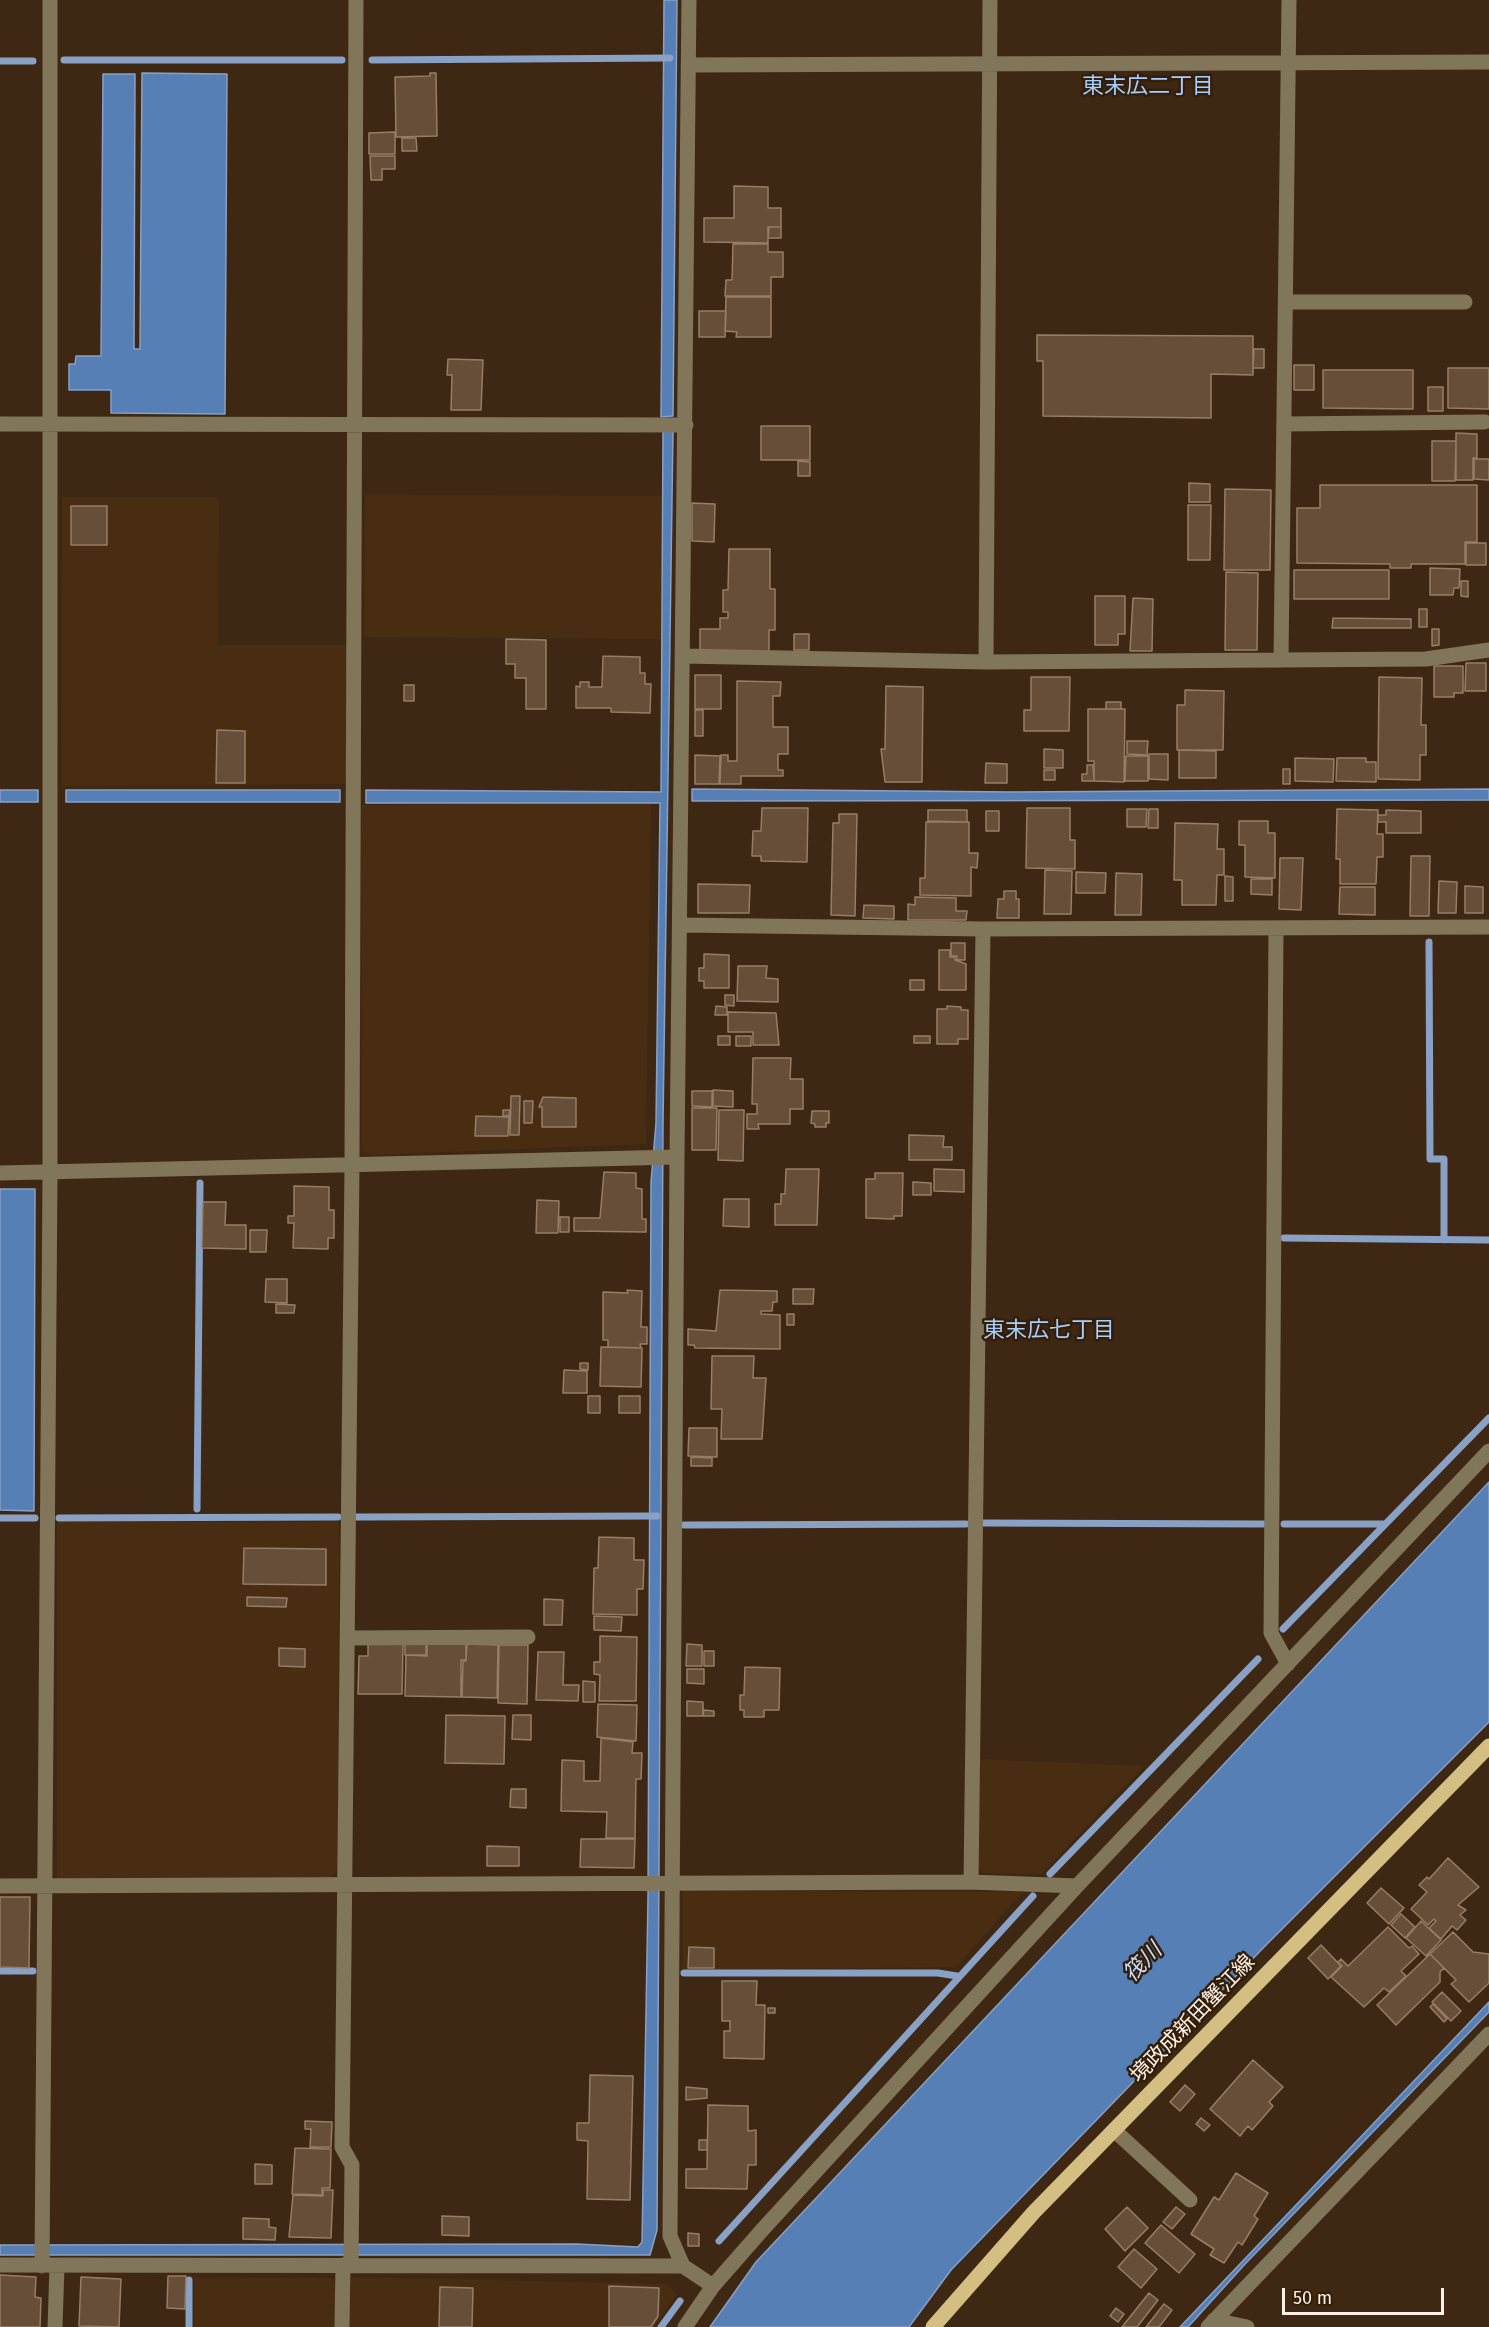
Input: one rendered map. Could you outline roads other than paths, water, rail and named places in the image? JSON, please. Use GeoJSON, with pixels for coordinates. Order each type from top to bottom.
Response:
{"type":"FeatureCollection","features":[{"type":"Feature","properties":{"kind":"main road","name":"境政成新田蟹江線"},"geometry":{"type":"LineString","coordinates":[[933,2327],[1026,2221],[1489,1746]]}},
{"type":"Feature","properties":{"kind":"street"},"geometry":{"type":"LineString","coordinates":[[50,0],[52,423],[46,2258],[55,2327]]}},
{"type":"Feature","properties":{"kind":"street"},"geometry":{"type":"LineString","coordinates":[[342,2327],[349,2257],[352,2165],[342,2146],[349,1638],[356,425],[356,0]]}},
{"type":"Feature","properties":{"kind":"street"},"geometry":{"type":"LineString","coordinates":[[682,2266],[670,2236],[666,1883],[672,1157],[681,925],[689,0]]}},
{"type":"Feature","properties":{"kind":"street"},"geometry":{"type":"LineString","coordinates":[[986,662],[990,0]]}},
{"type":"Feature","properties":{"kind":"street"},"geometry":{"type":"LineString","coordinates":[[1281,660],[1289,0]]}},
{"type":"Feature","properties":{"kind":"street"},"geometry":{"type":"LineString","coordinates":[[688,64],[1489,62]]}},
{"type":"Feature","properties":{"kind":"street"},"geometry":{"type":"LineString","coordinates":[[1286,302],[1465,302]]}},
{"type":"Feature","properties":{"kind":"street"},"geometry":{"type":"LineString","coordinates":[[1284,424],[1485,422]]}},
{"type":"Feature","properties":{"kind":"street"},"geometry":{"type":"LineString","coordinates":[[0,424],[686,425]]}},
{"type":"Feature","properties":{"kind":"street"},"geometry":{"type":"LineString","coordinates":[[682,656],[986,662],[1426,660],[1489,650]]}},
{"type":"Feature","properties":{"kind":"street"},"geometry":{"type":"LineString","coordinates":[[681,925],[983,929],[1489,927]]}},
{"type":"Feature","properties":{"kind":"street"},"geometry":{"type":"LineString","coordinates":[[971,1882],[983,929]]}},
{"type":"Feature","properties":{"kind":"street"},"geometry":{"type":"LineString","coordinates":[[1276,929],[1271,1633],[1288,1664]]}},
{"type":"Feature","properties":{"kind":"street"},"geometry":{"type":"LineString","coordinates":[[0,1173],[672,1157]]}},
{"type":"Feature","properties":{"kind":"street"},"geometry":{"type":"LineString","coordinates":[[685,2327],[713,2286],[1077,1886],[1288,1664],[1416,1525],[1489,1451]]}},
{"type":"Feature","properties":{"kind":"street"},"geometry":{"type":"LineString","coordinates":[[349,1638],[528,1637]]}},
{"type":"Feature","properties":{"kind":"street"},"geometry":{"type":"LineString","coordinates":[[0,1886],[971,1882],[1077,1886]]}},
{"type":"Feature","properties":{"kind":"street"},"geometry":{"type":"LineString","coordinates":[[1211,2323],[1489,2034]]}},
{"type":"Feature","properties":{"kind":"street"},"geometry":{"type":"LineString","coordinates":[[1114,2130],[1190,2200]]}},
{"type":"Feature","properties":{"kind":"street"},"geometry":{"type":"LineString","coordinates":[[0,2265],[46,2258],[349,2257],[682,2266],[713,2286]]}},
{"type":"Feature","properties":{"kind":"street"},"geometry":{"type":"LineString","coordinates":[[1211,2323],[1247,2327]]}},
{"type":"Feature","properties":{"kind":"water"},"geometry":{"type":"Polygon","coordinates":[[[664,0],[677,0],[673,416],[661,417],[664,0]]]}},
{"type":"Feature","properties":{"kind":"water"},"geometry":{"type":"Polygon","coordinates":[[[142,73],[227,74],[225,414],[111,413],[111,390],[69,390],[69,364],[75,364],[76,356],[101,356],[103,74],[135,74],[134,349],[140,349],[142,73]]]}},
{"type":"Feature","properties":{"kind":"water"},"geometry":{"type":"Polygon","coordinates":[[[663,431],[673,431],[663,1123],[657,2230],[650,2255],[0,2255],[0,2245],[577,2244],[638,2247],[642,2242],[648,1898],[651,1182],[656,1123],[660,803],[366,803],[366,790],[661,792],[663,431]]]}},
{"type":"Feature","properties":{"kind":"water"},"geometry":{"type":"Polygon","coordinates":[[[692,789],[1011,792],[1489,789],[1489,800],[692,801],[692,789]]]}},
{"type":"Feature","properties":{"kind":"water"},"geometry":{"type":"Polygon","coordinates":[[[0,790],[38,790],[38,802],[0,802],[0,790]]]}},
{"type":"Feature","properties":{"kind":"water"},"geometry":{"type":"Polygon","coordinates":[[[66,790],[340,790],[340,802],[66,802],[66,790]]]}},
{"type":"Feature","properties":{"kind":"water"},"geometry":{"type":"Polygon","coordinates":[[[0,1189],[35,1189],[34,1511],[0,1510],[0,1189]]]}},
{"type":"Feature","properties":{"kind":"water","name":"筏川"},"geometry":{"type":"Polygon","coordinates":[[[1489,1482],[1489,1722],[1267,1944],[951,2270],[909,2327],[710,2327],[756,2262],[1489,1482]]]}},
{"type":"Feature","properties":{"kind":"water"},"geometry":{"type":"Polygon","coordinates":[[[1489,2002],[1489,2012],[1246,2263],[1188,2327],[1180,2327],[1489,2002]]]}},
{"type":"Feature","properties":{"kind":"waterway"},"geometry":{"type":"LineString","coordinates":[[372,60],[670,58]]}},
{"type":"Feature","properties":{"kind":"waterway"},"geometry":{"type":"LineString","coordinates":[[64,60],[342,60]]}},
{"type":"Feature","properties":{"kind":"waterway"},"geometry":{"type":"LineString","coordinates":[[0,61],[33,61]]}},
{"type":"Feature","properties":{"kind":"waterway"},"geometry":{"type":"LineString","coordinates":[[1429,942],[1430,1159],[1444,1159],[1444,1240]]}},
{"type":"Feature","properties":{"kind":"waterway"},"geometry":{"type":"LineString","coordinates":[[197,1509],[200,1183]]}},
{"type":"Feature","properties":{"kind":"waterway"},"geometry":{"type":"LineString","coordinates":[[1284,1238],[1489,1240]]}},
{"type":"Feature","properties":{"kind":"waterway"},"geometry":{"type":"LineString","coordinates":[[1283,1629],[1489,1418]]}},
{"type":"Feature","properties":{"kind":"waterway"},"geometry":{"type":"LineString","coordinates":[[357,1517],[657,1516]]}},
{"type":"Feature","properties":{"kind":"waterway"},"geometry":{"type":"LineString","coordinates":[[59,1518],[338,1517]]}},
{"type":"Feature","properties":{"kind":"waterway"},"geometry":{"type":"LineString","coordinates":[[0,1518],[35,1518]]}},
{"type":"Feature","properties":{"kind":"waterway"},"geometry":{"type":"LineString","coordinates":[[983,1523],[1264,1524]]}},
{"type":"Feature","properties":{"kind":"waterway"},"geometry":{"type":"LineString","coordinates":[[684,1525],[966,1524]]}},
{"type":"Feature","properties":{"kind":"waterway"},"geometry":{"type":"LineString","coordinates":[[1284,1524],[1385,1524]]}},
{"type":"Feature","properties":{"kind":"waterway"},"geometry":{"type":"LineString","coordinates":[[1050,1874],[1258,1659]]}},
{"type":"Feature","properties":{"kind":"waterway"},"geometry":{"type":"LineString","coordinates":[[719,2241],[1033,1896]]}},
{"type":"Feature","properties":{"kind":"waterway"},"geometry":{"type":"LineString","coordinates":[[0,1971],[33,1971]]}},
{"type":"Feature","properties":{"kind":"waterway"},"geometry":{"type":"LineString","coordinates":[[684,1973],[938,1973],[957,1976]]}},
{"type":"Feature","properties":{"kind":"waterway"},"geometry":{"type":"LineString","coordinates":[[189,2280],[189,2327]]}},
{"type":"Feature","properties":{"kind":"waterway"},"geometry":{"type":"LineString","coordinates":[[661,2327],[680,2301]]}},
{"type":"Feature","properties":{"kind":"district","name":"東末広二丁目"},"geometry":{"type":"Point","coordinates":[1148,87]}},
{"type":"Feature","properties":{"kind":"district","name":"東末広七丁目"},"geometry":{"type":"Point","coordinates":[1049,1331]}}]}
